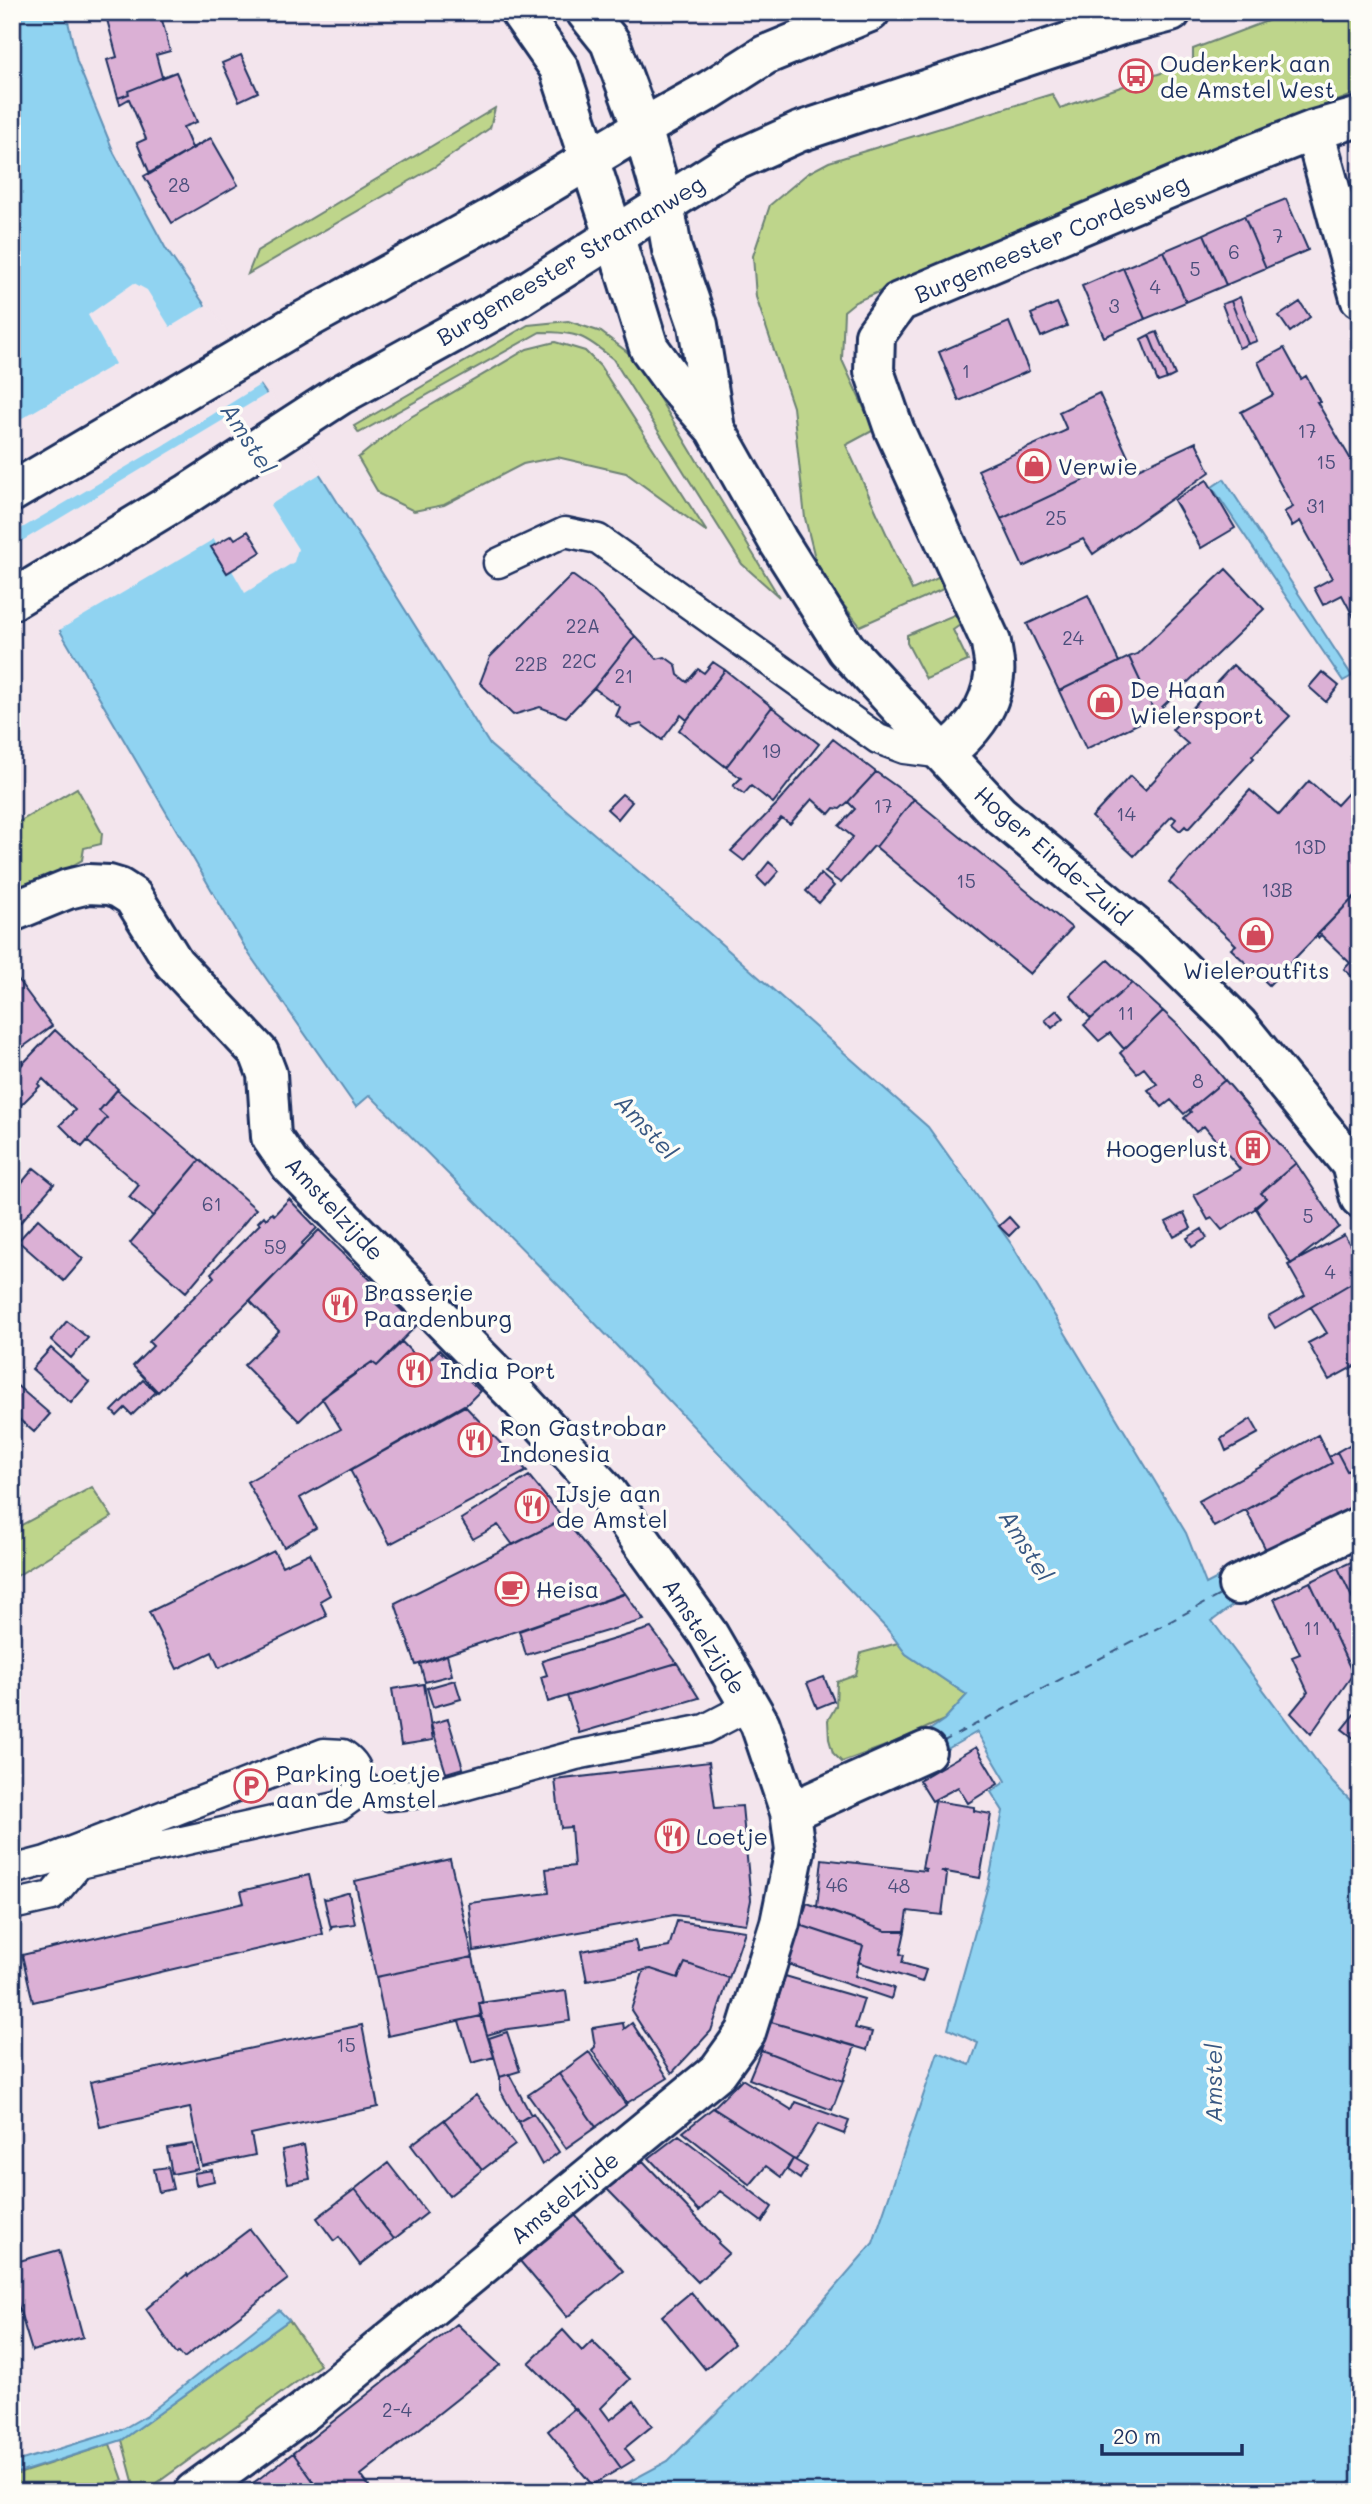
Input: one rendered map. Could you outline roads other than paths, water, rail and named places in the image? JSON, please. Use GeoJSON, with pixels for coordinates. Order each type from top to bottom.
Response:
{"type":"FeatureCollection","features":[{"type":"Feature","properties":{"kind":"street","name":"Hoger Einde-Zuid"},"geometry":{"type":"LineString","coordinates":[[520,12],[559,68],[649,348],[715,429],[778,541],[846,649],[999,814],[1154,942],[1238,1025],[1357,1174]]}},
{"type":"Feature","properties":{"kind":"street","name":"Hoger Einde-Zuid"},"geometry":{"type":"LineString","coordinates":[[586,12],[610,42],[642,128],[664,203],[672,250],[698,325],[715,429]]}},
{"type":"Feature","properties":{"kind":"street"},"geometry":{"type":"LineString","coordinates":[[12,492],[296,325],[488,220],[765,55],[870,12]]}},
{"type":"Feature","properties":{"kind":"street","name":"Burgemeester Stramanweg"},"geometry":{"type":"LineString","coordinates":[[12,600],[188,494],[340,395],[520,296],[610,225],[664,203],[727,164],[799,132],[1121,25],[1171,12]]}},
{"type":"Feature","properties":{"kind":"street","name":"Burgemeester Cordesweg"},"geometry":{"type":"LineString","coordinates":[[944,754],[969,734],[987,706],[995,675],[991,642],[894,429],[874,371],[875,335],[899,302],[1215,169],[1314,130],[1360,117]]}},
{"type":"Feature","properties":{"kind":"street"},"geometry":{"type":"LineString","coordinates":[[1314,130],[1360,298]]}},
{"type":"Feature","properties":{"kind":"street","name":"Amstelzijde"},"geometry":{"type":"LineString","coordinates":[[12,912],[68,889],[88,884],[109,885],[133,897],[174,963],[259,1053],[267,1074],[271,1137],[291,1166],[521,1400],[607,1493],[708,1634],[760,1724],[790,1812],[795,1850],[780,1923],[746,2032],[719,2071],[305,2411],[194,2492]]}},
{"type":"Feature","properties":{"kind":"street"},"geometry":{"type":"LineString","coordinates":[[1238,1585],[1360,1526]]}},
{"type":"Feature","properties":{"kind":"street"},"geometry":{"type":"LineString","coordinates":[[790,1812],[926,1751]]}},
{"type":"Feature","properties":{"kind":"lane"},"geometry":{"type":"LineString","coordinates":[[498,563],[565,532],[598,539],[878,738],[905,749],[944,754]]}},
{"type":"Feature","properties":{"kind":"lane"},"geometry":{"type":"LineString","coordinates":[[359,1786],[389,1796],[445,1791],[576,1755],[705,1729],[750,1706]]}},
{"type":"Feature","properties":{"kind":"lane"},"geometry":{"type":"LineString","coordinates":[[12,1870],[98,1842],[324,1753],[343,1754],[357,1767],[359,1786],[355,1795],[340,1806],[79,1864],[52,1896],[12,1905]]}},
{"type":"Feature","properties":{"kind":"water","name":"Amstel"},"geometry":{"type":"Polygon","coordinates":[[[12,12],[66,12],[77,62],[114,153],[166,249],[301,444],[490,745],[666,895],[928,1127],[1012,1245],[1186,1533],[1206,1584],[1233,1570],[1243,1598],[1212,1621],[1333,1783],[1360,1810],[1360,2492],[610,2492],[668,2461],[786,2344],[873,2243],[938,2052],[970,2065],[978,2043],[948,2029],[988,1885],[1003,1811],[991,1792],[1006,1781],[977,1732],[930,1759],[918,1738],[944,1720],[967,1695],[906,1654],[887,1629],[569,1296],[370,1095],[356,1107],[249,954],[42,600],[12,565],[12,12]]]}},
{"type":"Feature","properties":{"kind":"water"},"geometry":{"type":"Polygon","coordinates":[[[1224,479],[1352,676],[1343,681],[1212,487],[1224,479]]]}},
{"type":"Feature","properties":{"kind":"water"},"geometry":{"type":"Polygon","coordinates":[[[279,2310],[289,2320],[122,2440],[12,2475],[12,2463],[121,2430],[147,2415],[279,2310]]]}},
{"type":"Feature","properties":{"kind":"place","name":"Ouderkerk aan de Amstel West"},"geometry":{"type":"Point","coordinates":[1136,76]}},
{"type":"Feature","properties":{"kind":"place","name":"Verwie"},"geometry":{"type":"Point","coordinates":[1034,466]}},
{"type":"Feature","properties":{"kind":"place","name":"De Haan Wielersport"},"geometry":{"type":"Point","coordinates":[1105,702]}},
{"type":"Feature","properties":{"kind":"place","name":"Wieleroutfits"},"geometry":{"type":"Point","coordinates":[1256,935]}},
{"type":"Feature","properties":{"kind":"place","name":"Hoogerlust"},"geometry":{"type":"Point","coordinates":[1253,1148]}},
{"type":"Feature","properties":{"kind":"place","name":"Brasserie Paardenburg"},"geometry":{"type":"Point","coordinates":[340,1305]}},
{"type":"Feature","properties":{"kind":"place","name":"India Port"},"geometry":{"type":"Point","coordinates":[415,1370]}},
{"type":"Feature","properties":{"kind":"place","name":"Ron Gastrobar Indonesia"},"geometry":{"type":"Point","coordinates":[475,1440]}},
{"type":"Feature","properties":{"kind":"place","name":"IJsje aan de Amstel"},"geometry":{"type":"Point","coordinates":[532,1506]}},
{"type":"Feature","properties":{"kind":"place","name":"Heisa"},"geometry":{"type":"Point","coordinates":[512,1589]}},
{"type":"Feature","properties":{"kind":"place","name":"Parking Loetje aan de Amstel"},"geometry":{"type":"Point","coordinates":[251,1786]}},
{"type":"Feature","properties":{"kind":"place","name":"Loetje"},"geometry":{"type":"Point","coordinates":[672,1836]}}]}
